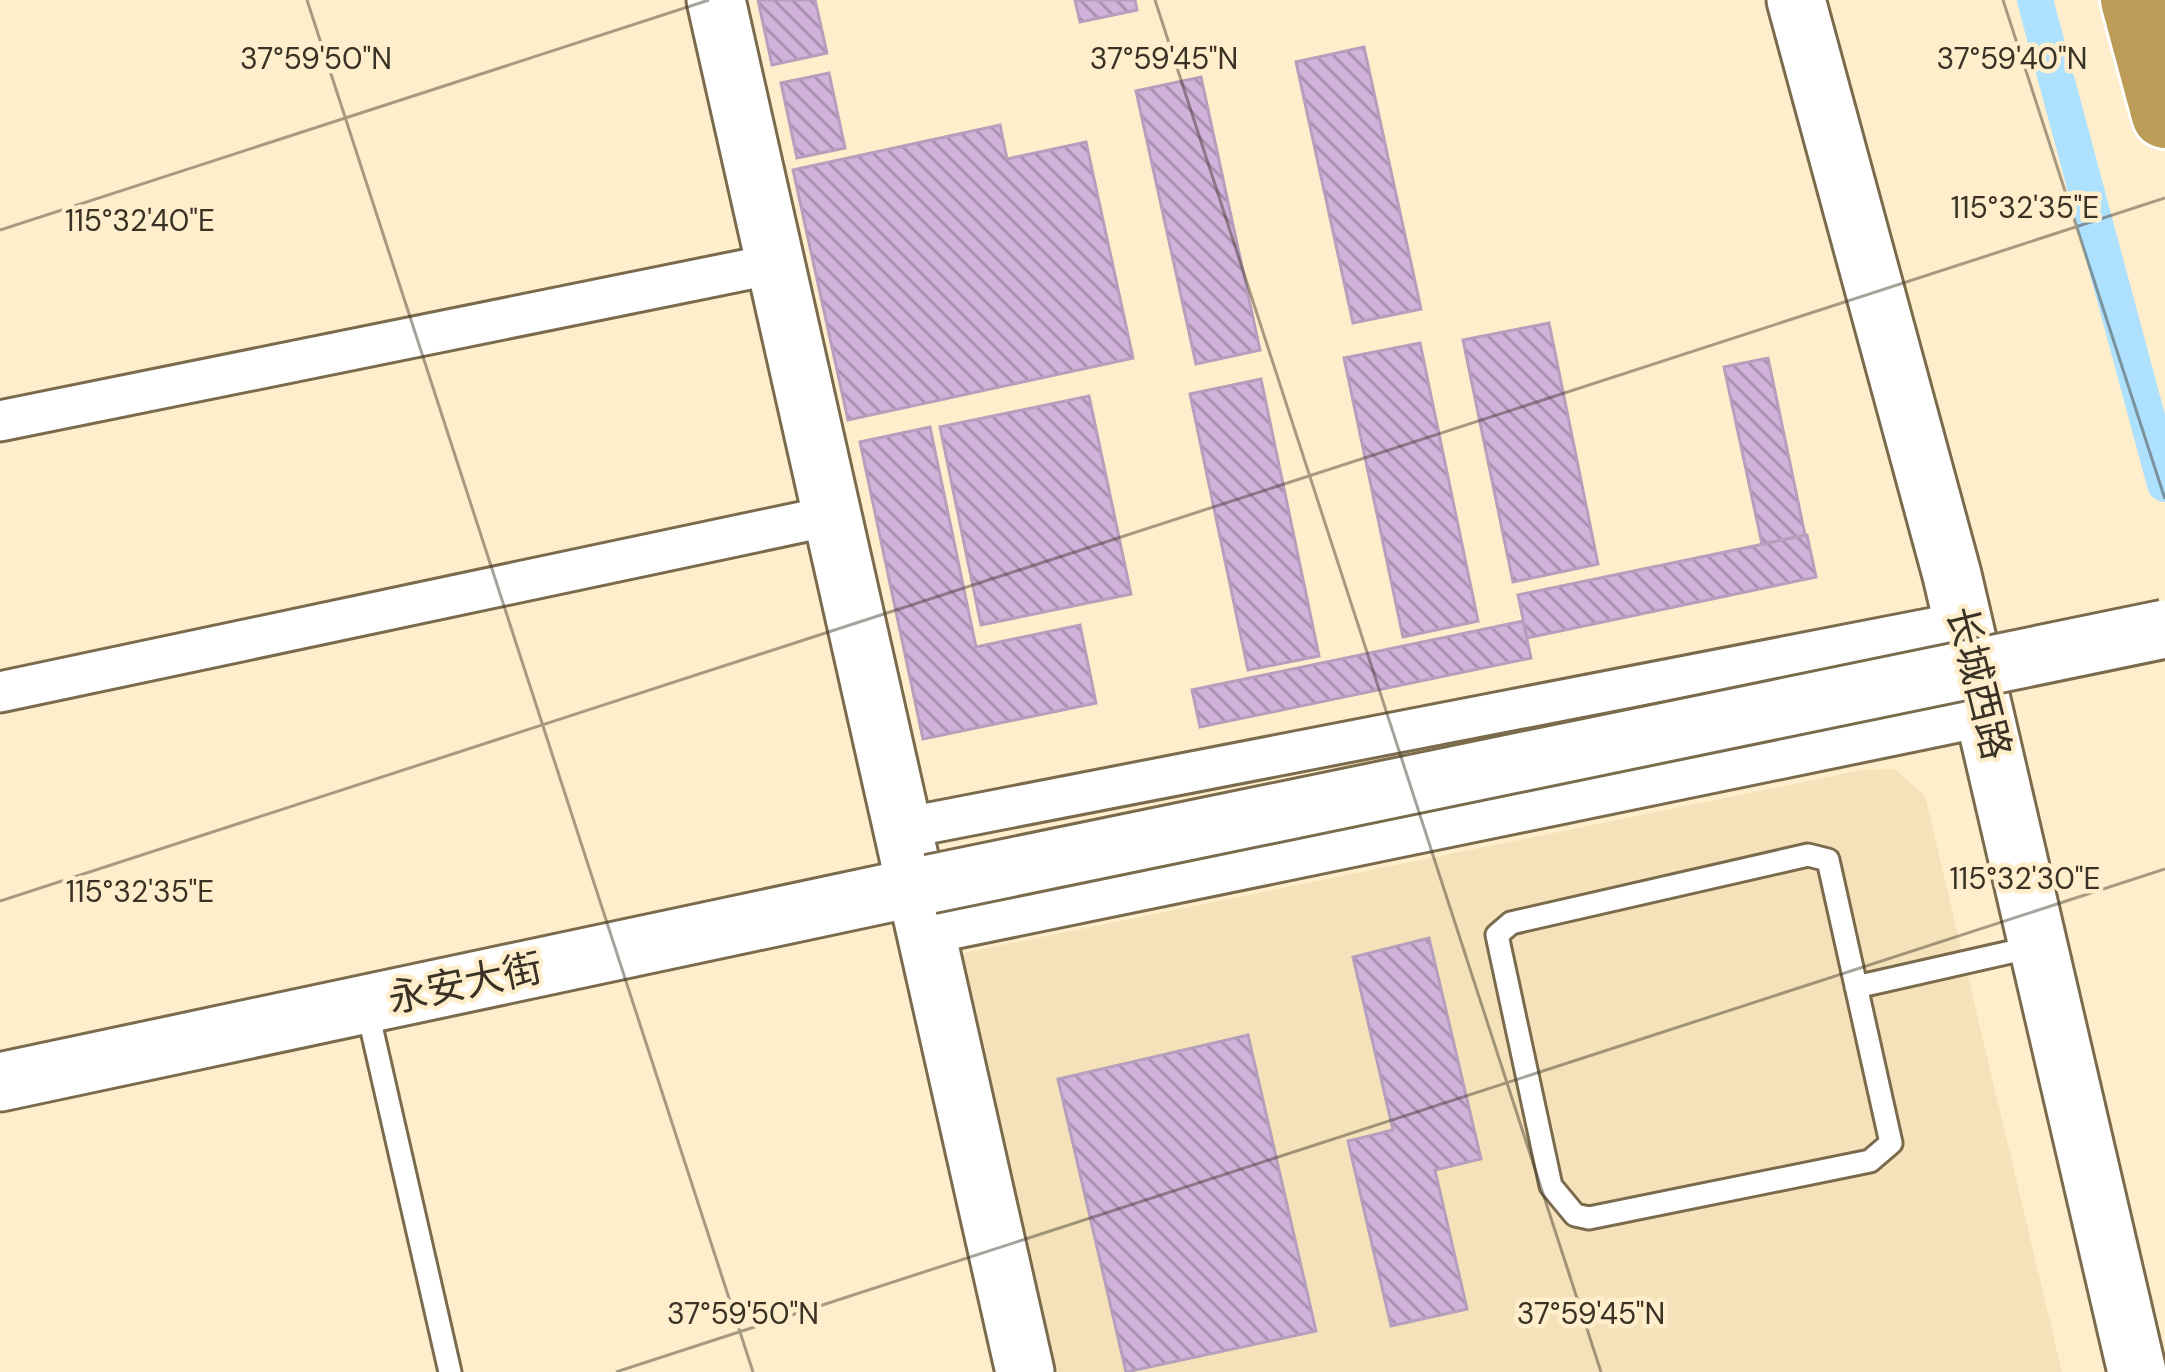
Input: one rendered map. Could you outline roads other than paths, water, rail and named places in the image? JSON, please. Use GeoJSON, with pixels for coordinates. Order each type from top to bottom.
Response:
{"type":"FeatureCollection","features":[{"type":"Feature","properties":{"kind":"highway"},"geometry":{"type":"LineString","coordinates":[[2134,0],[2165,116]]}},
{"type":"Feature","properties":{"kind":"street"},"geometry":{"type":"LineString","coordinates":[[716,0],[1024,1372]]}},
{"type":"Feature","properties":{"kind":"street","name":"长城西路"},"geometry":{"type":"LineString","coordinates":[[1796,0],[1964,622],[2137,1372]]}},
{"type":"Feature","properties":{"kind":"street"},"geometry":{"type":"LineString","coordinates":[[0,422],[774,264]]}},
{"type":"Feature","properties":{"kind":"street"},"geometry":{"type":"LineString","coordinates":[[0,692],[830,517]]}},
{"type":"Feature","properties":{"kind":"street"},"geometry":{"type":"LineString","coordinates":[[899,829],[1964,622]]}},
{"type":"Feature","properties":{"kind":"street","name":"永安大街"},"geometry":{"type":"LineString","coordinates":[[0,1082],[366,1004],[922,902],[2165,628]]}},
{"type":"Feature","properties":{"kind":"street"},"geometry":{"type":"LineString","coordinates":[[922,902],[1987,716]]}},
{"type":"Feature","properties":{"kind":"lane"},"geometry":{"type":"LineString","coordinates":[[1808,855],[1828,860],[1856,987],[1891,1142],[1882,1155],[1589,1218],[1575,1215],[1551,1186],[1497,935],[1511,923],[1808,855]]}},
{"type":"Feature","properties":{"kind":"lane"},"geometry":{"type":"LineString","coordinates":[[1856,987],[2042,945]]}},
{"type":"Feature","properties":{"kind":"lane"},"geometry":{"type":"LineString","coordinates":[[366,1004],[450,1372]]}},
{"type":"Feature","properties":{"kind":"waterway"},"geometry":{"type":"LineString","coordinates":[[2035,0],[2165,484]]}}]}
